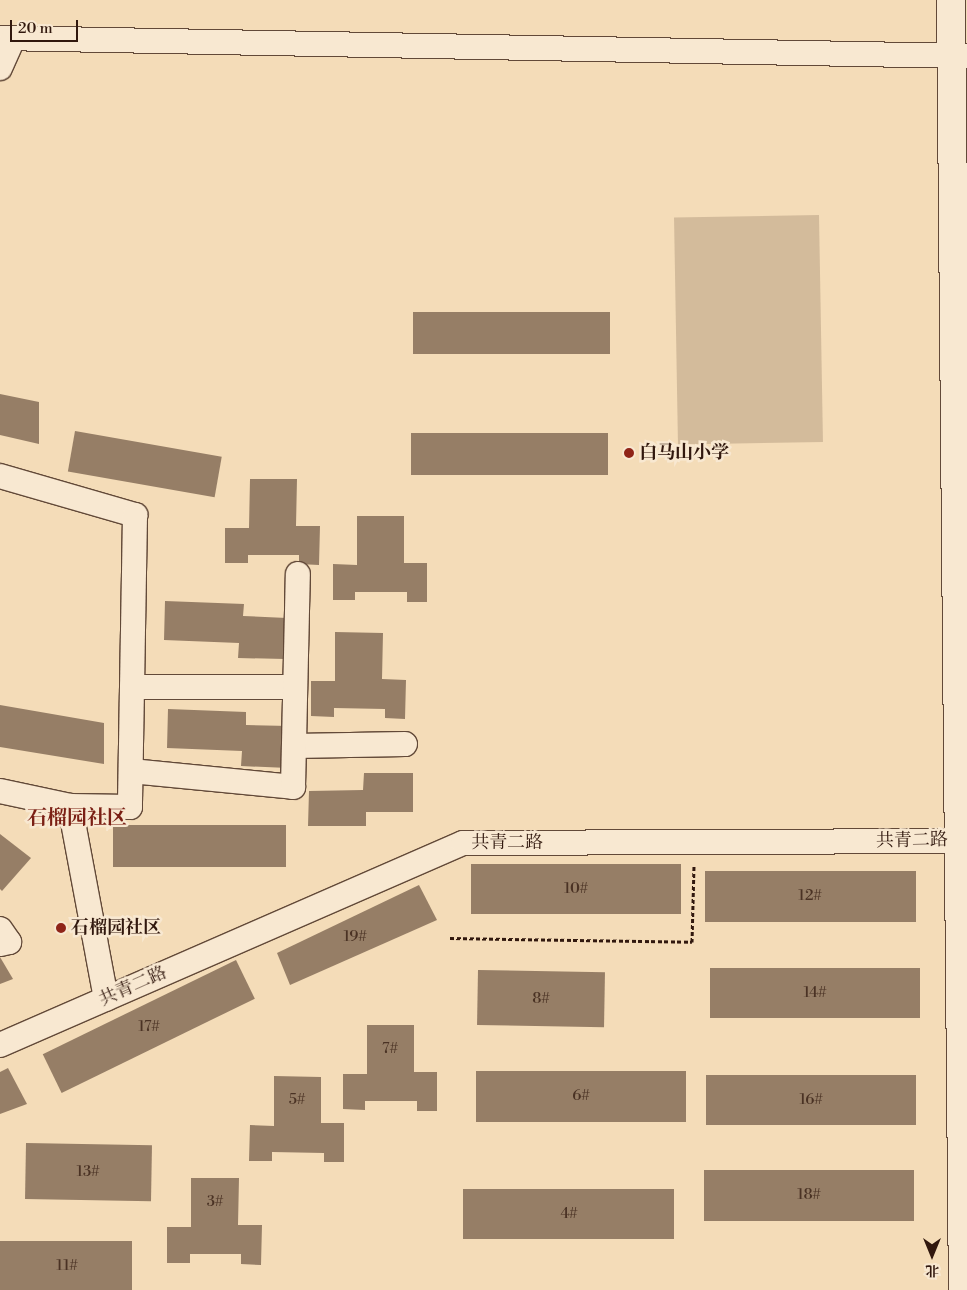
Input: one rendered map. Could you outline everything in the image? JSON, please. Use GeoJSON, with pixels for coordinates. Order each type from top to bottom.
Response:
{"type":"FeatureCollection","features":[{"type":"Feature","properties":{"kind":"street"},"geometry":{"type":"LineString","coordinates":[[951,0],[959,56],[963,1290]]}},
{"type":"Feature","properties":{"kind":"street"},"geometry":{"type":"LineString","coordinates":[[0,68],[7,39],[959,56]]}},
{"type":"Feature","properties":{"kind":"street"},"geometry":{"type":"LineString","coordinates":[[0,476],[134,515],[130,807],[70,806],[0,792]]}},
{"type":"Feature","properties":{"kind":"street"},"geometry":{"type":"LineString","coordinates":[[131,771],[293,787],[298,574]]}},
{"type":"Feature","properties":{"kind":"street"},"geometry":{"type":"LineString","coordinates":[[132,687],[295,687]]}},
{"type":"Feature","properties":{"kind":"street"},"geometry":{"type":"LineString","coordinates":[[294,746],[405,744]]}},
{"type":"Feature","properties":{"kind":"street"},"geometry":{"type":"LineString","coordinates":[[70,806],[106,999]]}},
{"type":"Feature","properties":{"kind":"street","name":"共青二路"},"geometry":{"type":"LineString","coordinates":[[0,1045],[464,843],[963,841]]}},
{"type":"Feature","properties":{"kind":"street"},"geometry":{"type":"LineString","coordinates":[[0,929],[9,942],[0,944]]}},
{"type":"Feature","properties":{"kind":"path"},"geometry":{"type":"LineString","coordinates":[[450,938],[692,942],[695,842]]}},
{"type":"Feature","properties":{"kind":"shaded area"},"geometry":{"type":"Polygon","coordinates":[[[819,215],[823,442],[678,444],[674,218],[819,215]]]}},
{"type":"Feature","properties":{"kind":"building"},"geometry":{"type":"Polygon","coordinates":[[[413,312],[610,312],[610,354],[413,354],[413,312]]]}},
{"type":"Feature","properties":{"kind":"building"},"geometry":{"type":"Polygon","coordinates":[[[0,394],[39,402],[39,444],[0,435],[0,394]]]}},
{"type":"Feature","properties":{"kind":"building"},"geometry":{"type":"Polygon","coordinates":[[[75,431],[222,457],[215,497],[68,471],[75,431]]]}},
{"type":"Feature","properties":{"kind":"building"},"geometry":{"type":"Polygon","coordinates":[[[411,433],[608,433],[608,475],[411,475],[411,433]]]}},
{"type":"Feature","properties":{"kind":"building"},"geometry":{"type":"Polygon","coordinates":[[[250,479],[297,479],[296,526],[320,526],[319,565],[299,564],[299,555],[248,555],[248,563],[225,563],[225,528],[249,528],[250,479]]]}},
{"type":"Feature","properties":{"kind":"building"},"geometry":{"type":"Polygon","coordinates":[[[357,516],[404,516],[404,563],[427,563],[427,602],[407,602],[407,592],[355,592],[355,600],[333,600],[333,564],[357,565],[357,516]]]}},
{"type":"Feature","properties":{"kind":"building"},"geometry":{"type":"Polygon","coordinates":[[[165,601],[244,604],[243,616],[287,618],[285,659],[238,658],[239,643],[164,640],[165,601]]]}},
{"type":"Feature","properties":{"kind":"building"},"geometry":{"type":"Polygon","coordinates":[[[335,632],[383,633],[382,679],[406,680],[405,719],[385,718],[385,709],[334,708],[334,717],[311,716],[311,681],[335,681],[335,632]]]}},
{"type":"Feature","properties":{"kind":"building"},"geometry":{"type":"Polygon","coordinates":[[[0,705],[104,723],[104,764],[0,747],[0,705]]]}},
{"type":"Feature","properties":{"kind":"building"},"geometry":{"type":"Polygon","coordinates":[[[168,709],[246,712],[246,725],[289,726],[288,768],[241,766],[242,751],[167,748],[168,709]]]}},
{"type":"Feature","properties":{"kind":"building"},"geometry":{"type":"Polygon","coordinates":[[[364,773],[413,773],[413,812],[366,812],[366,826],[308,826],[309,791],[363,790],[364,773]]]}},
{"type":"Feature","properties":{"kind":"building"},"geometry":{"type":"Polygon","coordinates":[[[113,825],[286,825],[286,867],[113,867],[113,825]]]}},
{"type":"Feature","properties":{"kind":"building"},"geometry":{"type":"Polygon","coordinates":[[[0,834],[31,858],[2,891],[0,889],[0,834]]]}},
{"type":"Feature","properties":{"kind":"building"},"geometry":{"type":"Polygon","coordinates":[[[471,864],[681,864],[681,914],[471,914],[471,864]]]}},
{"type":"Feature","properties":{"kind":"building"},"geometry":{"type":"Polygon","coordinates":[[[705,871],[916,871],[916,922],[705,922],[705,871]]]}},
{"type":"Feature","properties":{"kind":"building"},"geometry":{"type":"Polygon","coordinates":[[[419,885],[437,920],[290,985],[277,953],[419,885]]]}},
{"type":"Feature","properties":{"kind":"building"},"geometry":{"type":"Polygon","coordinates":[[[0,957],[13,979],[0,984],[0,957]]]}},
{"type":"Feature","properties":{"kind":"building"},"geometry":{"type":"Polygon","coordinates":[[[236,960],[255,999],[62,1093],[43,1054],[236,960]]]}},
{"type":"Feature","properties":{"kind":"building"},"geometry":{"type":"Polygon","coordinates":[[[710,968],[920,968],[920,1018],[710,1018],[710,968]]]}},
{"type":"Feature","properties":{"kind":"building"},"geometry":{"type":"Polygon","coordinates":[[[478,970],[605,972],[604,1027],[477,1025],[478,970]]]}},
{"type":"Feature","properties":{"kind":"building"},"geometry":{"type":"Polygon","coordinates":[[[367,1025],[414,1025],[414,1072],[437,1072],[437,1111],[417,1111],[417,1101],[365,1101],[365,1110],[343,1109],[343,1074],[367,1074],[367,1025]]]}},
{"type":"Feature","properties":{"kind":"building"},"geometry":{"type":"Polygon","coordinates":[[[8,1068],[27,1104],[0,1114],[0,1072],[8,1068]]]}},
{"type":"Feature","properties":{"kind":"building"},"geometry":{"type":"Polygon","coordinates":[[[476,1071],[686,1071],[686,1122],[476,1122],[476,1071]]]}},
{"type":"Feature","properties":{"kind":"building"},"geometry":{"type":"Polygon","coordinates":[[[706,1075],[916,1075],[916,1125],[706,1125],[706,1075]]]}},
{"type":"Feature","properties":{"kind":"building"},"geometry":{"type":"Polygon","coordinates":[[[274,1076],[321,1077],[321,1123],[344,1123],[344,1162],[324,1162],[324,1153],[272,1152],[272,1161],[249,1161],[250,1125],[274,1126],[274,1076]]]}},
{"type":"Feature","properties":{"kind":"building"},"geometry":{"type":"Polygon","coordinates":[[[26,1143],[152,1145],[151,1201],[25,1199],[26,1143]]]}},
{"type":"Feature","properties":{"kind":"building"},"geometry":{"type":"Polygon","coordinates":[[[704,1170],[914,1170],[914,1221],[704,1221],[704,1170]]]}},
{"type":"Feature","properties":{"kind":"building"},"geometry":{"type":"Polygon","coordinates":[[[191,1178],[239,1178],[238,1225],[262,1225],[261,1265],[241,1264],[241,1254],[190,1254],[190,1263],[167,1263],[167,1227],[191,1227],[191,1178]]]}},
{"type":"Feature","properties":{"kind":"building"},"geometry":{"type":"Polygon","coordinates":[[[463,1189],[674,1189],[674,1239],[463,1239],[463,1189]]]}},
{"type":"Feature","properties":{"kind":"building"},"geometry":{"type":"Polygon","coordinates":[[[0,1241],[132,1241],[132,1290],[0,1290],[0,1241]]]}},
{"type":"Feature","properties":{"kind":"place","name":"白马山小学"},"geometry":{"type":"Point","coordinates":[629,453]}},
{"type":"Feature","properties":{"kind":"place","name":"石榴园社区"},"geometry":{"type":"Point","coordinates":[61,928]}},
{"type":"Feature","properties":{"kind":"district","name":"石榴园社区"},"geometry":{"type":"Point","coordinates":[77,818]}}]}
